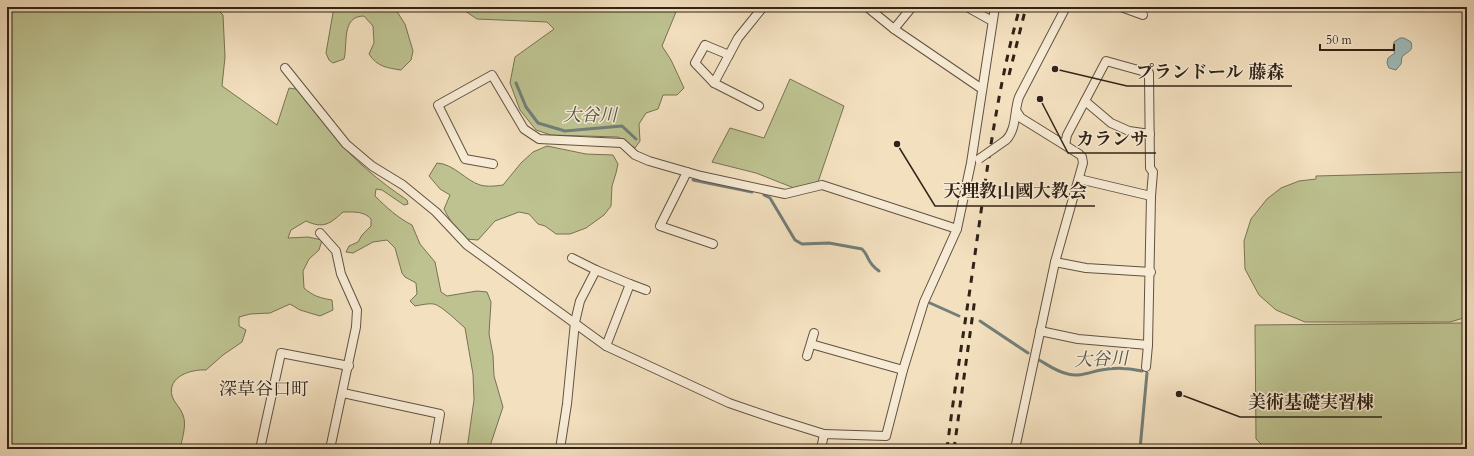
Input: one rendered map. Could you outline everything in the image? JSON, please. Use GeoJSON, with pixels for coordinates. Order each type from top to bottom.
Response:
{"type":"FeatureCollection","features":[{"type":"Feature","properties":{"kind":"street"},"geometry":{"type":"LineString","coordinates":[[714,83],[738,38],[763,7]]}},
{"type":"Feature","properties":{"kind":"street"},"geometry":{"type":"LineString","coordinates":[[867,7],[894,29],[982,89]]}},
{"type":"Feature","properties":{"kind":"street"},"geometry":{"type":"LineString","coordinates":[[894,29],[912,7]]}},
{"type":"Feature","properties":{"kind":"street"},"geometry":{"type":"LineString","coordinates":[[967,7],[992,21]]}},
{"type":"Feature","properties":{"kind":"street"},"geometry":{"type":"LineString","coordinates":[[285,68],[346,144],[372,166],[403,185],[430,208],[467,245],[606,346],[729,402],[776,419],[824,434],[886,436],[903,370],[925,300],[957,228],[971,163],[995,7]]}},
{"type":"Feature","properties":{"kind":"street"},"geometry":{"type":"LineString","coordinates":[[971,163],[1006,140],[1009,136],[1017,112],[1017,102],[1024,86],[1066,7]]}},
{"type":"Feature","properties":{"kind":"street"},"geometry":{"type":"LineString","coordinates":[[1121,7],[1143,15]]}},
{"type":"Feature","properties":{"kind":"street"},"geometry":{"type":"LineString","coordinates":[[729,55],[705,45],[694,63],[714,83],[759,106]]}},
{"type":"Feature","properties":{"kind":"street"},"geometry":{"type":"LineString","coordinates":[[1065,145],[1067,134],[1106,61],[1149,73],[1150,168],[1153,172],[1148,345],[1146,367]]}},
{"type":"Feature","properties":{"kind":"street"},"geometry":{"type":"LineString","coordinates":[[493,164],[465,159],[438,105],[492,75],[524,129],[539,139],[622,144],[635,155],[649,161],[659,163],[685,175],[760,193],[785,194],[822,185],[957,228]]}},
{"type":"Feature","properties":{"kind":"street"},"geometry":{"type":"LineString","coordinates":[[1085,101],[1111,123],[1129,131],[1150,134]]}},
{"type":"Feature","properties":{"kind":"street"},"geometry":{"type":"LineString","coordinates":[[1015,449],[1055,262],[1083,163],[1082,156],[1021,118],[1017,112]]}},
{"type":"Feature","properties":{"kind":"street"},"geometry":{"type":"LineString","coordinates":[[685,175],[660,226],[713,244]]}},
{"type":"Feature","properties":{"kind":"street"},"geometry":{"type":"LineString","coordinates":[[1079,179],[1152,196]]}},
{"type":"Feature","properties":{"kind":"street"},"geometry":{"type":"LineString","coordinates":[[320,233],[336,251],[341,274],[357,310],[356,327],[349,366],[330,449]]}},
{"type":"Feature","properties":{"kind":"street"},"geometry":{"type":"LineString","coordinates":[[572,258],[596,270],[646,290]]}},
{"type":"Feature","properties":{"kind":"street"},"geometry":{"type":"LineString","coordinates":[[1055,262],[1086,268],[1150,272]]}},
{"type":"Feature","properties":{"kind":"street"},"geometry":{"type":"LineString","coordinates":[[560,449],[567,404],[575,322],[580,301],[596,270]]}},
{"type":"Feature","properties":{"kind":"street"},"geometry":{"type":"LineString","coordinates":[[606,346],[630,284]]}},
{"type":"Feature","properties":{"kind":"street"},"geometry":{"type":"LineString","coordinates":[[1040,332],[1078,339],[1148,345]]}},
{"type":"Feature","properties":{"kind":"street"},"geometry":{"type":"LineString","coordinates":[[807,356],[814,334]]}},
{"type":"Feature","properties":{"kind":"street"},"geometry":{"type":"LineString","coordinates":[[811,344],[903,370]]}},
{"type":"Feature","properties":{"kind":"street"},"geometry":{"type":"LineString","coordinates":[[260,449],[281,353],[349,366]]}},
{"type":"Feature","properties":{"kind":"street"},"geometry":{"type":"LineString","coordinates":[[343,393],[440,414],[434,449]]}},
{"type":"Feature","properties":{"kind":"street"},"geometry":{"type":"LineString","coordinates":[[821,449],[824,434]]}},
{"type":"Feature","properties":{"kind":"green space"},"geometry":{"type":"Polygon","coordinates":[[[7,7],[215,7],[223,15],[225,57],[222,86],[277,125],[289,88],[301,90],[340,143],[377,178],[407,200],[408,204],[404,205],[382,190],[376,189],[375,196],[392,212],[412,225],[420,244],[435,262],[441,292],[447,296],[477,291],[487,292],[491,302],[489,334],[493,355],[494,376],[503,407],[489,449],[467,449],[474,400],[473,374],[465,328],[437,305],[430,304],[415,306],[410,301],[417,294],[416,283],[405,277],[402,273],[395,248],[387,240],[373,242],[353,253],[346,252],[349,246],[358,242],[362,235],[371,226],[371,219],[368,216],[358,212],[343,212],[334,220],[322,225],[317,225],[306,221],[291,230],[288,238],[308,237],[322,240],[319,250],[309,259],[303,271],[304,288],[317,296],[332,300],[333,310],[320,316],[300,310],[290,304],[270,313],[250,314],[239,317],[239,326],[246,330],[242,342],[223,355],[206,370],[194,371],[182,375],[173,383],[171,389],[172,396],[182,412],[184,419],[184,432],[180,449],[7,449],[7,7]]]}},
{"type":"Feature","properties":{"kind":"green space"},"geometry":{"type":"Polygon","coordinates":[[[334,7],[394,7],[405,24],[413,51],[411,60],[401,70],[387,67],[376,62],[369,54],[374,43],[373,26],[364,16],[357,17],[352,21],[347,32],[344,59],[333,63],[329,60],[326,53],[334,7]]]}},
{"type":"Feature","properties":{"kind":"green space"},"geometry":{"type":"Polygon","coordinates":[[[459,7],[678,7],[662,46],[671,60],[684,88],[677,95],[663,95],[658,109],[646,113],[639,124],[640,141],[635,148],[618,137],[551,135],[536,130],[520,110],[510,83],[515,57],[554,29],[547,22],[477,19],[459,7]]]}},
{"type":"Feature","properties":{"kind":"green space"},"geometry":{"type":"Polygon","coordinates":[[[790,79],[844,106],[818,182],[794,188],[756,173],[712,162],[730,128],[764,138],[790,79]]]}},
{"type":"Feature","properties":{"kind":"green space"},"geometry":{"type":"Polygon","coordinates":[[[547,146],[586,154],[613,155],[618,164],[612,186],[611,206],[604,215],[586,228],[570,234],[556,234],[545,226],[538,224],[529,214],[519,212],[495,221],[478,240],[466,239],[454,227],[444,209],[450,195],[440,189],[429,176],[437,163],[449,166],[469,180],[480,185],[503,185],[521,163],[533,152],[547,146]]]}},
{"type":"Feature","properties":{"kind":"green space"},"geometry":{"type":"Polygon","coordinates":[[[1467,172],[1467,317],[1450,322],[1305,322],[1276,310],[1259,295],[1245,269],[1244,241],[1251,219],[1267,199],[1281,188],[1299,181],[1316,179],[1316,176],[1467,172]]]}},
{"type":"Feature","properties":{"kind":"green space"},"geometry":{"type":"Polygon","coordinates":[[[1467,323],[1467,449],[1376,449],[1373,447],[1265,448],[1256,439],[1255,325],[1467,323]]]}},
{"type":"Feature","properties":{"kind":"water"},"geometry":{"type":"Polygon","coordinates":[[[1400,38],[1404,38],[1411,42],[1412,48],[1402,57],[1401,64],[1396,70],[1389,68],[1387,63],[1388,58],[1395,53],[1393,50],[1394,42],[1400,38]]]}},
{"type":"Feature","properties":{"kind":"waterway","name":"大谷川"},"geometry":{"type":"LineString","coordinates":[[516,83],[526,107],[538,123],[565,131],[622,126],[636,139]]}},
{"type":"Feature","properties":{"kind":"waterway","name":"大谷川"},"geometry":{"type":"LineString","coordinates":[[693,180],[752,192]]}},
{"type":"Feature","properties":{"kind":"waterway","name":"大谷川"},"geometry":{"type":"LineString","coordinates":[[764,195],[770,198],[795,240],[802,244],[829,243],[862,249],[872,265],[879,271]]}},
{"type":"Feature","properties":{"kind":"waterway","name":"大谷川"},"geometry":{"type":"LineString","coordinates":[[930,303],[959,316]]}},
{"type":"Feature","properties":{"kind":"waterway","name":"大谷川"},"geometry":{"type":"LineString","coordinates":[[980,321],[1028,353]]}},
{"type":"Feature","properties":{"kind":"waterway","name":"大谷川"},"geometry":{"type":"LineString","coordinates":[[1039,360],[1060,372],[1072,375],[1081,375],[1111,368],[1142,371]]}},
{"type":"Feature","properties":{"kind":"waterway","name":"大谷川"},"geometry":{"type":"LineString","coordinates":[[1140,449],[1147,373]]}},
{"type":"Feature","properties":{"kind":"railway"},"geometry":{"type":"LineString","coordinates":[[947,449],[993,130],[1005,68],[1020,7]]}},
{"type":"Feature","properties":{"kind":"railway"},"geometry":{"type":"LineString","coordinates":[[1009,75],[1026,7]]}},
{"type":"Feature","properties":{"kind":"railway"},"geometry":{"type":"LineString","coordinates":[[954,449],[975,298]]}},
{"type":"Feature","properties":{"kind":"place","name":"プランドール 藤森"},"geometry":{"type":"Point","coordinates":[1055,69]}},
{"type":"Feature","properties":{"kind":"place","name":"カランサ"},"geometry":{"type":"Point","coordinates":[1040,99]}},
{"type":"Feature","properties":{"kind":"place","name":"天理教山國大教会"},"geometry":{"type":"Point","coordinates":[897,144]}},
{"type":"Feature","properties":{"kind":"place","name":"美術基礎実習棟"},"geometry":{"type":"Point","coordinates":[1179,394]}},
{"type":"Feature","properties":{"kind":"district","name":"深草谷口町"},"geometry":{"type":"Point","coordinates":[264,389]}}]}
